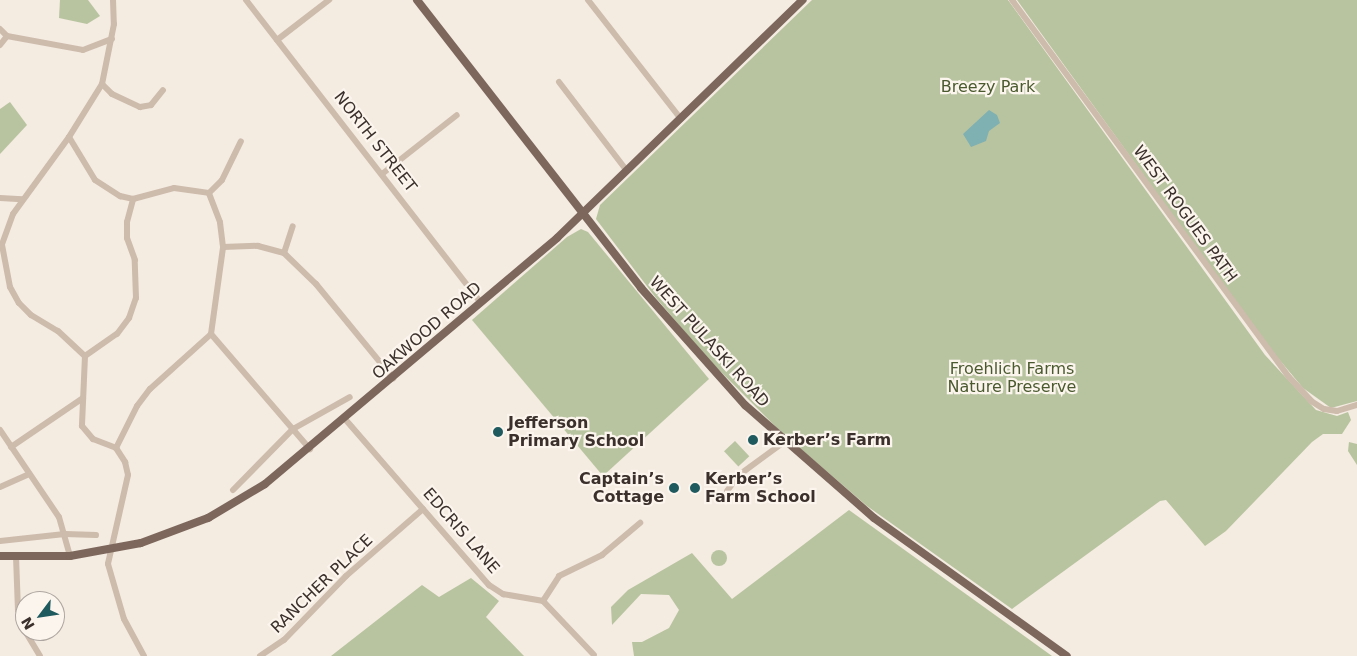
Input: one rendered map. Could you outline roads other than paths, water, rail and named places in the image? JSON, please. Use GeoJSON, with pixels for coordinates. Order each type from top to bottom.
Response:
{"type":"FeatureCollection","features":[{"type":"Feature","properties":{"kind":"main road","name":"WEST PULASKI ROAD"},"geometry":{"type":"LineString","coordinates":[[417,0],[583,214],[682,337],[784,442],[880,522],[1067,656]]}},
{"type":"Feature","properties":{"kind":"main road","name":"OAKWOOD ROAD"},"geometry":{"type":"LineString","coordinates":[[0,556],[70,556],[110,550],[157,538],[208,518],[265,484],[310,449],[583,214],[803,0]]}},
{"type":"Feature","properties":{"kind":"street"},"geometry":{"type":"LineString","coordinates":[[113,0],[112,39],[102,84],[69,137],[22,199],[6,228],[2,245],[10,287],[31,315],[58,331],[85,356],[86,386],[83,398],[82,426],[93,439],[116,448],[125,462],[128,475],[108,564],[124,619],[144,656]]}},
{"type":"Feature","properties":{"kind":"street","name":"NORTH STREET"},"geometry":{"type":"LineString","coordinates":[[246,0],[480,302]]}},
{"type":"Feature","properties":{"kind":"street"},"geometry":{"type":"LineString","coordinates":[[277,40],[329,0]]}},
{"type":"Feature","properties":{"kind":"street"},"geometry":{"type":"LineString","coordinates":[[588,0],[680,119]]}},
{"type":"Feature","properties":{"kind":"street","name":"WEST ROGUES PATH"},"geometry":{"type":"LineString","coordinates":[[1012,0],[1288,377],[1311,401],[1324,409],[1336,411],[1357,405]]}},
{"type":"Feature","properties":{"kind":"street"},"geometry":{"type":"LineString","coordinates":[[0,29],[7,36],[83,50],[112,39]]}},
{"type":"Feature","properties":{"kind":"street"},"geometry":{"type":"LineString","coordinates":[[0,45],[7,36]]}},
{"type":"Feature","properties":{"kind":"street"},"geometry":{"type":"LineString","coordinates":[[559,82],[627,171]]}},
{"type":"Feature","properties":{"kind":"street"},"geometry":{"type":"LineString","coordinates":[[102,84],[112,94],[140,107],[151,105],[163,90]]}},
{"type":"Feature","properties":{"kind":"street"},"geometry":{"type":"LineString","coordinates":[[382,174],[457,116]]}},
{"type":"Feature","properties":{"kind":"street"},"geometry":{"type":"LineString","coordinates":[[69,137],[95,180],[106,190],[133,199],[174,188],[209,193]]}},
{"type":"Feature","properties":{"kind":"street"},"geometry":{"type":"LineString","coordinates":[[209,193],[222,180],[241,140]]}},
{"type":"Feature","properties":{"kind":"street"},"geometry":{"type":"LineString","coordinates":[[116,448],[138,406],[150,389],[211,334],[223,247],[220,222],[209,193]]}},
{"type":"Feature","properties":{"kind":"street"},"geometry":{"type":"LineString","coordinates":[[0,198],[22,199]]}},
{"type":"Feature","properties":{"kind":"street"},"geometry":{"type":"LineString","coordinates":[[85,356],[117,334],[130,318],[136,298],[135,260],[127,230],[133,199]]}},
{"type":"Feature","properties":{"kind":"street"},"geometry":{"type":"LineString","coordinates":[[284,254],[293,226]]}},
{"type":"Feature","properties":{"kind":"street"},"geometry":{"type":"LineString","coordinates":[[223,247],[258,246],[284,254],[316,284],[393,378]]}},
{"type":"Feature","properties":{"kind":"street"},"geometry":{"type":"LineString","coordinates":[[211,334],[310,449]]}},
{"type":"Feature","properties":{"kind":"street"},"geometry":{"type":"LineString","coordinates":[[233,490],[293,429],[350,397]]}},
{"type":"Feature","properties":{"kind":"street"},"geometry":{"type":"LineString","coordinates":[[11,447],[83,398]]}},
{"type":"Feature","properties":{"kind":"street","name":"EDCRIS LANE"},"geometry":{"type":"LineString","coordinates":[[345,419],[489,585],[503,594],[543,601]]}},
{"type":"Feature","properties":{"kind":"street"},"geometry":{"type":"LineString","coordinates":[[0,430],[59,517],[70,556]]}},
{"type":"Feature","properties":{"kind":"street"},"geometry":{"type":"LineString","coordinates":[[727,491],[739,475],[784,442]]}},
{"type":"Feature","properties":{"kind":"street"},"geometry":{"type":"LineString","coordinates":[[0,487],[29,474]]}},
{"type":"Feature","properties":{"kind":"street","name":"RANCHER PLACE"},"geometry":{"type":"LineString","coordinates":[[260,656],[284,640],[346,576],[424,509]]}},
{"type":"Feature","properties":{"kind":"street"},"geometry":{"type":"LineString","coordinates":[[594,655],[543,601],[559,576],[602,556],[640,523]]}},
{"type":"Feature","properties":{"kind":"street"},"geometry":{"type":"LineString","coordinates":[[0,541],[65,534],[96,535]]}},
{"type":"Feature","properties":{"kind":"street"},"geometry":{"type":"LineString","coordinates":[[16,556],[17,591]]}},
{"type":"Feature","properties":{"kind":"street"},"geometry":{"type":"LineString","coordinates":[[31,641],[40,656]]}},
{"type":"Feature","properties":{"kind":"water"},"geometry":{"type":"Polygon","coordinates":[[[989,110],[997,115],[1000,123],[989,131],[986,141],[971,147],[963,134],[989,110]]]}},
{"type":"Feature","properties":{"kind":"place","name":"Jefferson Primary School"},"geometry":{"type":"Point","coordinates":[498,432]}},
{"type":"Feature","properties":{"kind":"place","name":"Kerber’s Farm"},"geometry":{"type":"Point","coordinates":[753,440]}},
{"type":"Feature","properties":{"kind":"place","name":"Captain’s Cottage"},"geometry":{"type":"Point","coordinates":[674,488]}},
{"type":"Feature","properties":{"kind":"place","name":"Kerber’s Farm School"},"geometry":{"type":"Point","coordinates":[695,488]}},
{"type":"Feature","properties":{"kind":"park label","name":"Breezy Park"},"geometry":{"type":"Point","coordinates":[988,87]}},
{"type":"Feature","properties":{"kind":"park label","name":"Froehlich Farms Nature Preserve"},"geometry":{"type":"Point","coordinates":[1012,378]}}]}
